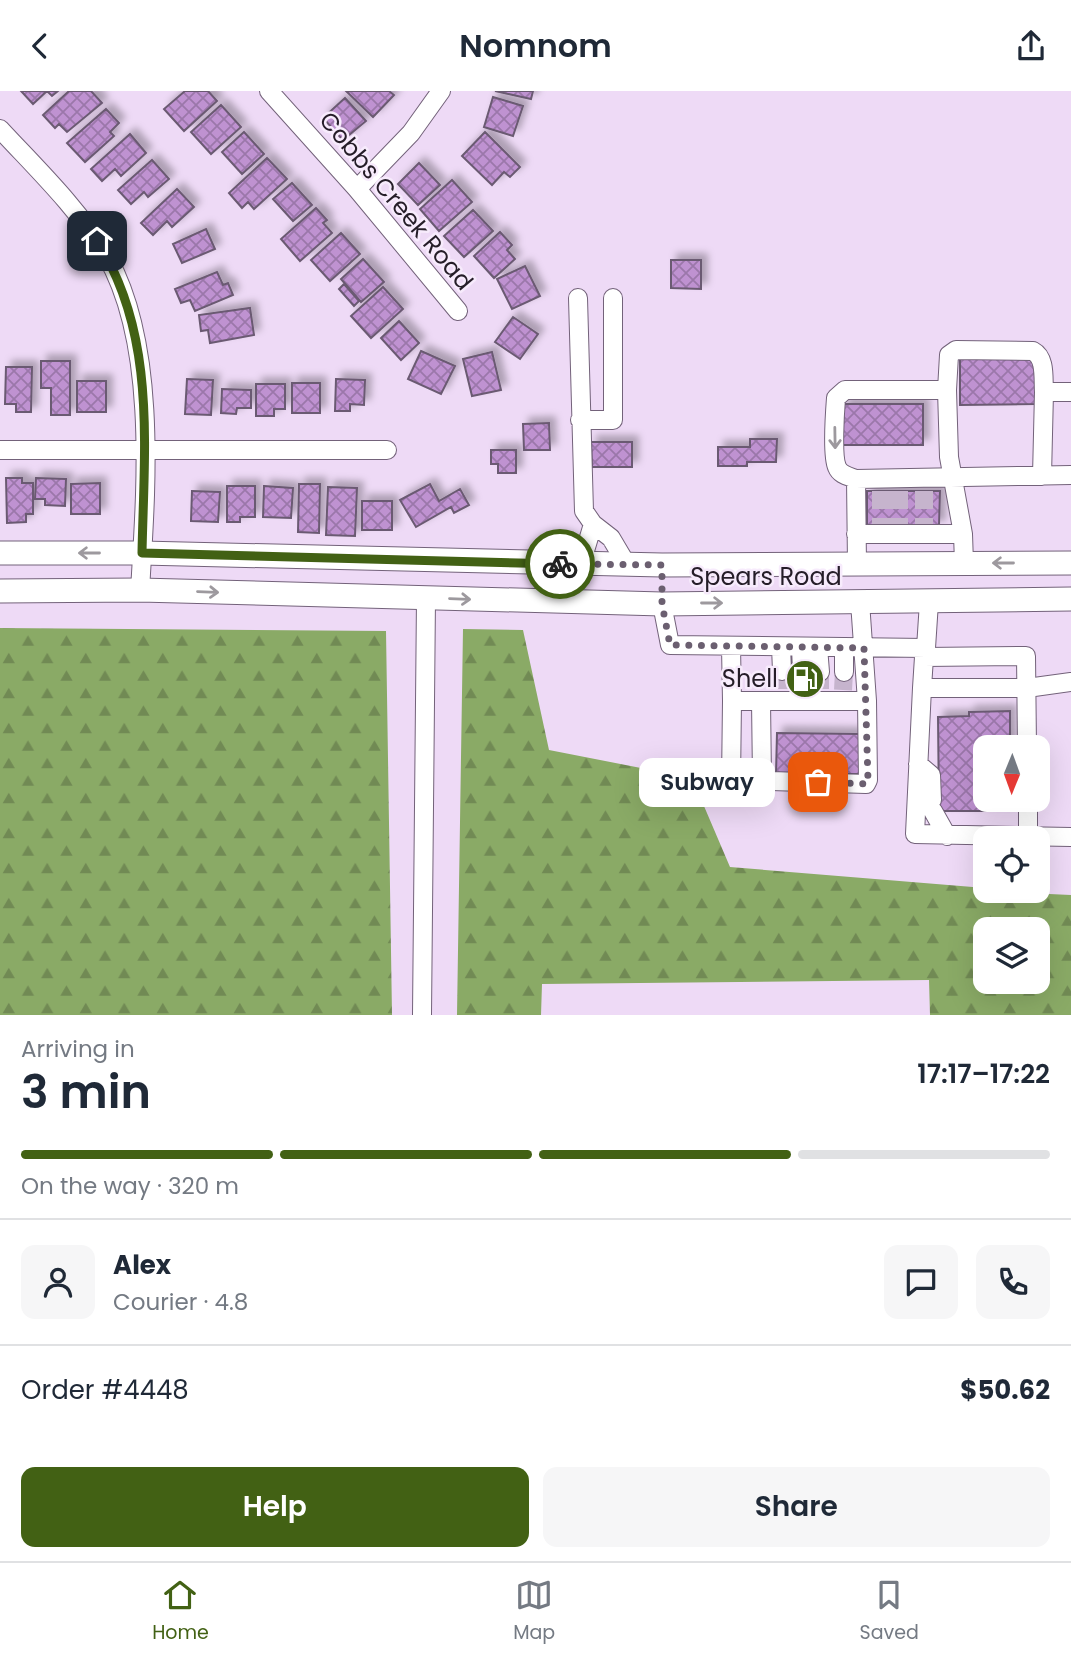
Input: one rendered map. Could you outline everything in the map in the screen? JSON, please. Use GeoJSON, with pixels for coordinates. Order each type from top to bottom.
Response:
{"type":"FeatureCollection","features":[{"type":"Feature","properties":{"kind":"main road","name":"Spears Road"},"geometry":{"type":"LineString","coordinates":[[0,553],[142,553],[627,565],[1071,563]]}},
{"type":"Feature","properties":{"kind":"main road"},"geometry":{"type":"LineString","coordinates":[[662,565],[662,604]]}},
{"type":"Feature","properties":{"kind":"main road","name":"Spears Road"},"geometry":{"type":"LineString","coordinates":[[0,591],[140,590],[662,604],[1071,599]]}},
{"type":"Feature","properties":{"kind":"street","name":"Cobbs Creek Road"},"geometry":{"type":"LineString","coordinates":[[269,91],[357,189],[457,311]]}},
{"type":"Feature","properties":{"kind":"street"},"geometry":{"type":"LineString","coordinates":[[357,189],[411,133],[441,91]]}},
{"type":"Feature","properties":{"kind":"street"},"geometry":{"type":"LineString","coordinates":[[0,129],[77,212],[114,271],[127,304],[145,397],[140,590]]}},
{"type":"Feature","properties":{"kind":"street"},"geometry":{"type":"LineString","coordinates":[[578,298],[584,511],[593,524],[611,538],[627,565]]}},
{"type":"Feature","properties":{"kind":"street"},"geometry":{"type":"LineString","coordinates":[[580,420],[613,420],[613,298]]}},
{"type":"Feature","properties":{"kind":"street"},"geometry":{"type":"LineString","coordinates":[[964,563],[963,534],[948,457],[949,355],[956,350],[1033,351],[1038,354],[1041,359],[1044,392],[1042,476]]}},
{"type":"Feature","properties":{"kind":"street"},"geometry":{"type":"LineString","coordinates":[[947,390],[845,390],[836,398],[836,466],[843,475],[890,484],[924,484],[953,477],[1071,475]]}},
{"type":"Feature","properties":{"kind":"street"},"geometry":{"type":"LineString","coordinates":[[1044,392],[1071,392]]}},
{"type":"Feature","properties":{"kind":"street"},"geometry":{"type":"LineString","coordinates":[[0,450],[387,450]]}},
{"type":"Feature","properties":{"kind":"street"},"geometry":{"type":"LineString","coordinates":[[856,479],[857,564]]}},
{"type":"Feature","properties":{"kind":"street"},"geometry":{"type":"LineString","coordinates":[[581,564],[593,524]]}},
{"type":"Feature","properties":{"kind":"street"},"geometry":{"type":"LineString","coordinates":[[856,534],[924,530],[963,534]]}},
{"type":"Feature","properties":{"kind":"street"},"geometry":{"type":"LineString","coordinates":[[422,1015],[426,598]]}},
{"type":"Feature","properties":{"kind":"street"},"geometry":{"type":"LineString","coordinates":[[761,701],[762,778],[771,781],[866,784],[867,701],[860,602]]}},
{"type":"Feature","properties":{"kind":"street"},"geometry":{"type":"LineString","coordinates":[[929,602],[915,834],[973,836]]}},
{"type":"Feature","properties":{"kind":"street"},"geometry":{"type":"LineString","coordinates":[[662,604],[670,645],[864,648],[1026,656],[1027,735]]}},
{"type":"Feature","properties":{"kind":"street"},"geometry":{"type":"LineString","coordinates":[[731,646],[731,782]]}},
{"type":"Feature","properties":{"kind":"street"},"geometry":{"type":"LineString","coordinates":[[781,647],[781,687]]}},
{"type":"Feature","properties":{"kind":"street"},"geometry":{"type":"LineString","coordinates":[[810,647],[811,687]]}},
{"type":"Feature","properties":{"kind":"street"},"geometry":{"type":"LineString","coordinates":[[844,648],[844,688]]}},
{"type":"Feature","properties":{"kind":"street"},"geometry":{"type":"LineString","coordinates":[[922,688],[1027,688],[1071,682]]}},
{"type":"Feature","properties":{"kind":"street"},"geometry":{"type":"LineString","coordinates":[[732,701],[761,701],[781,687],[811,687],[844,688],[867,701]]}},
{"type":"Feature","properties":{"kind":"street"},"geometry":{"type":"LineString","coordinates":[[918,764],[931,775],[932,806],[947,835]]}},
{"type":"Feature","properties":{"kind":"street"},"geometry":{"type":"LineString","coordinates":[[1050,837],[1071,837]]}},
{"type":"Feature","properties":{"kind":"green space"},"geometry":{"type":"Polygon","coordinates":[[[0,628],[386,631],[392,1015],[0,1015],[0,628]]]}},
{"type":"Feature","properties":{"kind":"green space"},"geometry":{"type":"Polygon","coordinates":[[[463,629],[523,630],[549,750],[692,778],[730,867],[973,887],[973,903],[1050,903],[1050,894],[1071,895],[1071,1015],[930,1015],[929,980],[542,984],[541,1015],[457,1015],[463,629]]]}},
{"type":"Feature","properties":{"kind":"building"},"geometry":{"type":"Polygon","coordinates":[[[21,91],[47,91],[33,104],[21,91]]]}},
{"type":"Feature","properties":{"kind":"building"},"geometry":{"type":"Polygon","coordinates":[[[69,91],[91,91],[102,103],[67,132],[59,124],[55,128],[43,115],[69,91]]]}},
{"type":"Feature","properties":{"kind":"building"},"geometry":{"type":"Polygon","coordinates":[[[185,91],[208,91],[217,101],[184,131],[164,109],[185,91]]]}},
{"type":"Feature","properties":{"kind":"building"},"geometry":{"type":"Polygon","coordinates":[[[346,91],[389,91],[394,95],[373,117],[346,91]]]}},
{"type":"Feature","properties":{"kind":"building"},"geometry":{"type":"Polygon","coordinates":[[[495,91],[533,91],[531,99],[495,91]]]}},
{"type":"Feature","properties":{"kind":"building"},"geometry":{"type":"Polygon","coordinates":[[[493,97],[523,106],[513,136],[484,127],[493,97]]]}},
{"type":"Feature","properties":{"kind":"building"},"geometry":{"type":"Polygon","coordinates":[[[345,98],[366,121],[343,140],[323,118],[345,98]]]}},
{"type":"Feature","properties":{"kind":"building"},"geometry":{"type":"Polygon","coordinates":[[[221,105],[241,127],[211,154],[191,132],[221,105]]]}},
{"type":"Feature","properties":{"kind":"building"},"geometry":{"type":"Polygon","coordinates":[[[106,109],[119,123],[110,132],[114,136],[85,162],[67,143],[106,109]]]}},
{"type":"Feature","properties":{"kind":"building"},"geometry":{"type":"Polygon","coordinates":[[[244,132],[264,154],[242,174],[222,152],[244,132]]]}},
{"type":"Feature","properties":{"kind":"building"},"geometry":{"type":"Polygon","coordinates":[[[485,132],[520,167],[510,177],[504,172],[492,185],[462,156],[485,132]]]}},
{"type":"Feature","properties":{"kind":"building"},"geometry":{"type":"Polygon","coordinates":[[[130,134],[146,153],[121,176],[115,169],[102,181],[91,169],[130,134]]]}},
{"type":"Feature","properties":{"kind":"building"},"geometry":{"type":"Polygon","coordinates":[[[267,158],[287,179],[254,209],[248,202],[242,208],[229,193],[267,158]]]}},
{"type":"Feature","properties":{"kind":"building"},"geometry":{"type":"Polygon","coordinates":[[[152,160],[169,179],[148,197],[144,192],[131,204],[118,190],[152,160]]]}},
{"type":"Feature","properties":{"kind":"building"},"geometry":{"type":"Polygon","coordinates":[[[419,163],[440,185],[418,205],[398,184],[419,163]]]}},
{"type":"Feature","properties":{"kind":"building"},"geometry":{"type":"Polygon","coordinates":[[[452,180],[472,202],[439,231],[420,209],[452,180]]]}},
{"type":"Feature","properties":{"kind":"building"},"geometry":{"type":"Polygon","coordinates":[[[292,183],[312,205],[293,221],[273,199],[292,183]]]}},
{"type":"Feature","properties":{"kind":"building"},"geometry":{"type":"Polygon","coordinates":[[[177,189],[194,207],[172,227],[167,221],[153,235],[141,223],[177,189]]]}},
{"type":"Feature","properties":{"kind":"building"},"geometry":{"type":"Polygon","coordinates":[[[316,208],[327,220],[323,223],[332,233],[300,261],[281,239],[316,208]]]}},
{"type":"Feature","properties":{"kind":"building"},"geometry":{"type":"Polygon","coordinates":[[[473,210],[493,231],[464,257],[444,236],[473,210]]]}},
{"type":"Feature","properties":{"kind":"building"},"geometry":{"type":"Polygon","coordinates":[[[206,229],[215,249],[182,263],[173,244],[206,229]]]}},
{"type":"Feature","properties":{"kind":"building"},"geometry":{"type":"Polygon","coordinates":[[[500,232],[512,245],[507,250],[515,259],[494,278],[474,256],[500,232]]]}},
{"type":"Feature","properties":{"kind":"building"},"geometry":{"type":"Polygon","coordinates":[[[341,233],[360,254],[330,281],[311,260],[341,233]]]}},
{"type":"Feature","properties":{"kind":"building"},"geometry":{"type":"Polygon","coordinates":[[[363,259],[384,282],[361,302],[341,279],[363,259]]]}},
{"type":"Feature","properties":{"kind":"building"},"geometry":{"type":"Polygon","coordinates":[[[671,260],[701,260],[701,289],[671,288],[671,260]]]}},
{"type":"Feature","properties":{"kind":"building"},"geometry":{"type":"Polygon","coordinates":[[[525,266],[540,296],[512,309],[497,279],[525,266]]]}},
{"type":"Feature","properties":{"kind":"building"},"geometry":{"type":"Polygon","coordinates":[[[217,272],[223,285],[228,283],[233,295],[195,311],[190,300],[181,303],[175,289],[217,272]]]}},
{"type":"Feature","properties":{"kind":"building"},"geometry":{"type":"Polygon","coordinates":[[[344,284],[359,301],[354,306],[339,289],[344,284]]]}},
{"type":"Feature","properties":{"kind":"building"},"geometry":{"type":"Polygon","coordinates":[[[383,287],[403,309],[371,338],[351,316],[383,287]]]}},
{"type":"Feature","properties":{"kind":"building"},"geometry":{"type":"Polygon","coordinates":[[[250,308],[254,335],[210,343],[208,330],[201,331],[199,315],[250,308]]]}},
{"type":"Feature","properties":{"kind":"building"},"geometry":{"type":"Polygon","coordinates":[[[513,317],[538,334],[520,359],[495,342],[513,317]]]}},
{"type":"Feature","properties":{"kind":"building"},"geometry":{"type":"Polygon","coordinates":[[[399,321],[419,343],[401,360],[381,338],[399,321]]]}},
{"type":"Feature","properties":{"kind":"building"},"geometry":{"type":"Polygon","coordinates":[[[421,351],[455,366],[441,394],[408,379],[421,351]]]}},
{"type":"Feature","properties":{"kind":"building"},"geometry":{"type":"Polygon","coordinates":[[[492,352],[501,390],[472,396],[463,359],[492,352]]]}},
{"type":"Feature","properties":{"kind":"building"},"geometry":{"type":"Polygon","coordinates":[[[1035,358],[1035,404],[960,405],[960,359],[1035,358]]]}},
{"type":"Feature","properties":{"kind":"building"},"geometry":{"type":"Polygon","coordinates":[[[41,361],[70,361],[70,415],[51,415],[51,388],[41,388],[41,361]]]}},
{"type":"Feature","properties":{"kind":"building"},"geometry":{"type":"Polygon","coordinates":[[[6,367],[32,367],[31,412],[16,412],[16,404],[5,404],[6,367]]]}},
{"type":"Feature","properties":{"kind":"building"},"geometry":{"type":"Polygon","coordinates":[[[187,379],[213,380],[211,415],[185,414],[187,379]]]}},
{"type":"Feature","properties":{"kind":"building"},"geometry":{"type":"Polygon","coordinates":[[[336,379],[365,380],[364,405],[350,404],[350,411],[335,411],[336,379]]]}},
{"type":"Feature","properties":{"kind":"building"},"geometry":{"type":"Polygon","coordinates":[[[77,381],[106,381],[106,412],[77,412],[77,381]]]}},
{"type":"Feature","properties":{"kind":"building"},"geometry":{"type":"Polygon","coordinates":[[[292,383],[320,383],[320,413],[292,413],[292,383]]]}},
{"type":"Feature","properties":{"kind":"building"},"geometry":{"type":"Polygon","coordinates":[[[256,384],[285,384],[285,409],[274,409],[274,416],[256,416],[256,384]]]}},
{"type":"Feature","properties":{"kind":"building"},"geometry":{"type":"Polygon","coordinates":[[[222,389],[251,390],[251,408],[237,408],[236,414],[221,413],[222,389]]]}},
{"type":"Feature","properties":{"kind":"building"},"geometry":{"type":"Polygon","coordinates":[[[842,404],[923,404],[923,445],[843,445],[842,404]]]}},
{"type":"Feature","properties":{"kind":"building"},"geometry":{"type":"Polygon","coordinates":[[[549,423],[550,450],[524,450],[523,424],[549,423]]]}},
{"type":"Feature","properties":{"kind":"building"},"geometry":{"type":"Polygon","coordinates":[[[750,439],[777,439],[776,462],[718,466],[718,447],[750,447],[750,439]]]}},
{"type":"Feature","properties":{"kind":"building"},"geometry":{"type":"Polygon","coordinates":[[[591,442],[632,442],[632,467],[592,467],[591,442]]]}},
{"type":"Feature","properties":{"kind":"building"},"geometry":{"type":"Polygon","coordinates":[[[491,450],[516,450],[516,473],[498,473],[498,464],[491,464],[491,450]]]}},
{"type":"Feature","properties":{"kind":"building"},"geometry":{"type":"Polygon","coordinates":[[[6,478],[22,478],[22,483],[33,483],[33,514],[26,514],[26,522],[7,523],[6,478]]]}},
{"type":"Feature","properties":{"kind":"building"},"geometry":{"type":"Polygon","coordinates":[[[36,478],[66,479],[65,506],[45,505],[45,499],[35,499],[36,478]]]}},
{"type":"Feature","properties":{"kind":"building"},"geometry":{"type":"Polygon","coordinates":[[[100,483],[100,514],[71,514],[71,484],[100,483]]]}},
{"type":"Feature","properties":{"kind":"building"},"geometry":{"type":"Polygon","coordinates":[[[299,484],[320,484],[319,533],[298,532],[299,484]]]}},
{"type":"Feature","properties":{"kind":"building"},"geometry":{"type":"Polygon","coordinates":[[[430,484],[439,501],[460,489],[469,505],[454,513],[451,507],[416,527],[400,500],[430,484]]]}},
{"type":"Feature","properties":{"kind":"building"},"geometry":{"type":"Polygon","coordinates":[[[227,486],[255,486],[255,517],[240,517],[240,522],[227,522],[227,486]]]}},
{"type":"Feature","properties":{"kind":"building"},"geometry":{"type":"Polygon","coordinates":[[[264,486],[293,488],[291,518],[263,517],[264,486]]]}},
{"type":"Feature","properties":{"kind":"building"},"geometry":{"type":"Polygon","coordinates":[[[328,487],[357,488],[355,536],[326,535],[328,487]]]}},
{"type":"Feature","properties":{"kind":"building"},"geometry":{"type":"Polygon","coordinates":[[[192,491],[220,492],[218,522],[191,521],[192,491]]]}},
{"type":"Feature","properties":{"kind":"building"},"geometry":{"type":"Polygon","coordinates":[[[867,491],[940,491],[939,526],[867,526],[867,491]]]}},
{"type":"Feature","properties":{"kind":"building"},"geometry":{"type":"Polygon","coordinates":[[[362,501],[392,501],[392,530],[362,530],[362,501]]]}},
{"type":"Feature","properties":{"kind":"building"},"geometry":{"type":"Polygon","coordinates":[[[1010,711],[1010,735],[973,735],[973,811],[939,811],[938,717],[969,716],[969,712],[1010,711]]]}},
{"type":"Feature","properties":{"kind":"building"},"geometry":{"type":"Polygon","coordinates":[[[777,733],[861,734],[861,774],[776,774],[777,733]]]}},
{"type":"Feature","properties":{"kind":"tunnel"},"geometry":{"type":"LineString","coordinates":[[881,491],[881,526]]}},
{"type":"Feature","properties":{"kind":"tunnel"},"geometry":{"type":"LineString","coordinates":[[899,491],[899,526]]}},
{"type":"Feature","properties":{"kind":"tunnel"},"geometry":{"type":"LineString","coordinates":[[924,491],[924,526]]}},
{"type":"Feature","properties":{"kind":"tunnel"},"geometry":{"type":"LineString","coordinates":[[782,671],[782,689]]}},
{"type":"Feature","properties":{"kind":"tunnel"},"geometry":{"type":"LineString","coordinates":[[801,689],[802,672]]}},
{"type":"Feature","properties":{"kind":"tunnel"},"geometry":{"type":"LineString","coordinates":[[820,672],[820,689]]}},
{"type":"Feature","properties":{"kind":"tunnel"},"geometry":{"type":"LineString","coordinates":[[843,690],[844,672]]}},
{"type":"Feature","properties":{"kind":"way so far"},"geometry":{"type":"LineString","coordinates":[[560,564],[662,565],[662,604],[670,645],[864,648],[868,780],[866,784],[818,782]]}},
{"type":"Feature","properties":{"kind":"place","name":"Shell"},"geometry":{"type":"Point","coordinates":[805,679]}},
{"type":"Feature","properties":{"kind":"place","name":"Subway"},"geometry":{"type":"Point","coordinates":[818,782]}},
{"type":"Feature","properties":{"kind":"route"},"geometry":{"type":"LineString","coordinates":[[97,241],[114,271],[127,304],[145,397],[142,553],[560,564]]}}]}
